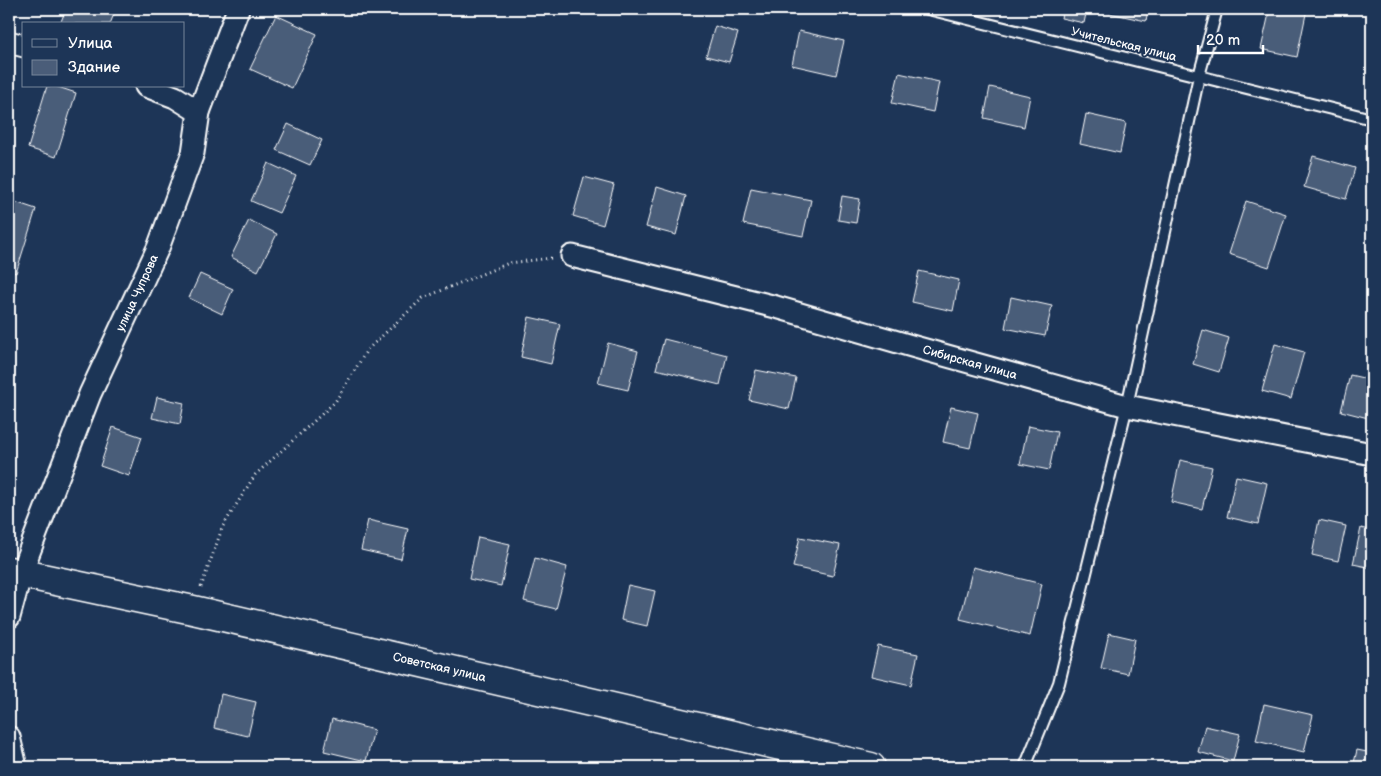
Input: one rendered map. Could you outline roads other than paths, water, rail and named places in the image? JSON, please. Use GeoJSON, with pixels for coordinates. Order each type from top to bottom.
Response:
{"type":"FeatureCollection","features":[{"type":"Feature","properties":{"kind":"main road","name":"Советская улица"},"geometry":{"type":"LineString","coordinates":[[15,572],[193,610],[870,767]]}},
{"type":"Feature","properties":{"kind":"street","name":"улица Чупрова"},"geometry":{"type":"LineString","coordinates":[[9,617],[15,572],[90,394],[158,248],[193,153],[199,112],[238,9]]}},
{"type":"Feature","properties":{"kind":"street"},"geometry":{"type":"LineString","coordinates":[[9,42],[22,45]]}},
{"type":"Feature","properties":{"kind":"street"},"geometry":{"type":"LineString","coordinates":[[151,88],[175,97],[199,112]]}},
{"type":"Feature","properties":{"kind":"street","name":"Сибирская улица"},"geometry":{"type":"LineString","coordinates":[[572,256],[776,307],[915,348],[1128,406],[1372,454]]}},
{"type":"Feature","properties":{"kind":"street"},"geometry":{"type":"LineString","coordinates":[[9,737],[16,767]]}},
{"type":"Feature","properties":{"kind":"lane","name":"Учительская улица"},"geometry":{"type":"LineString","coordinates":[[928,9],[1372,119]]}},
{"type":"Feature","properties":{"kind":"lane"},"geometry":{"type":"LineString","coordinates":[[1025,767],[1058,683],[1128,406],[1200,76],[1217,9]]}}]}
